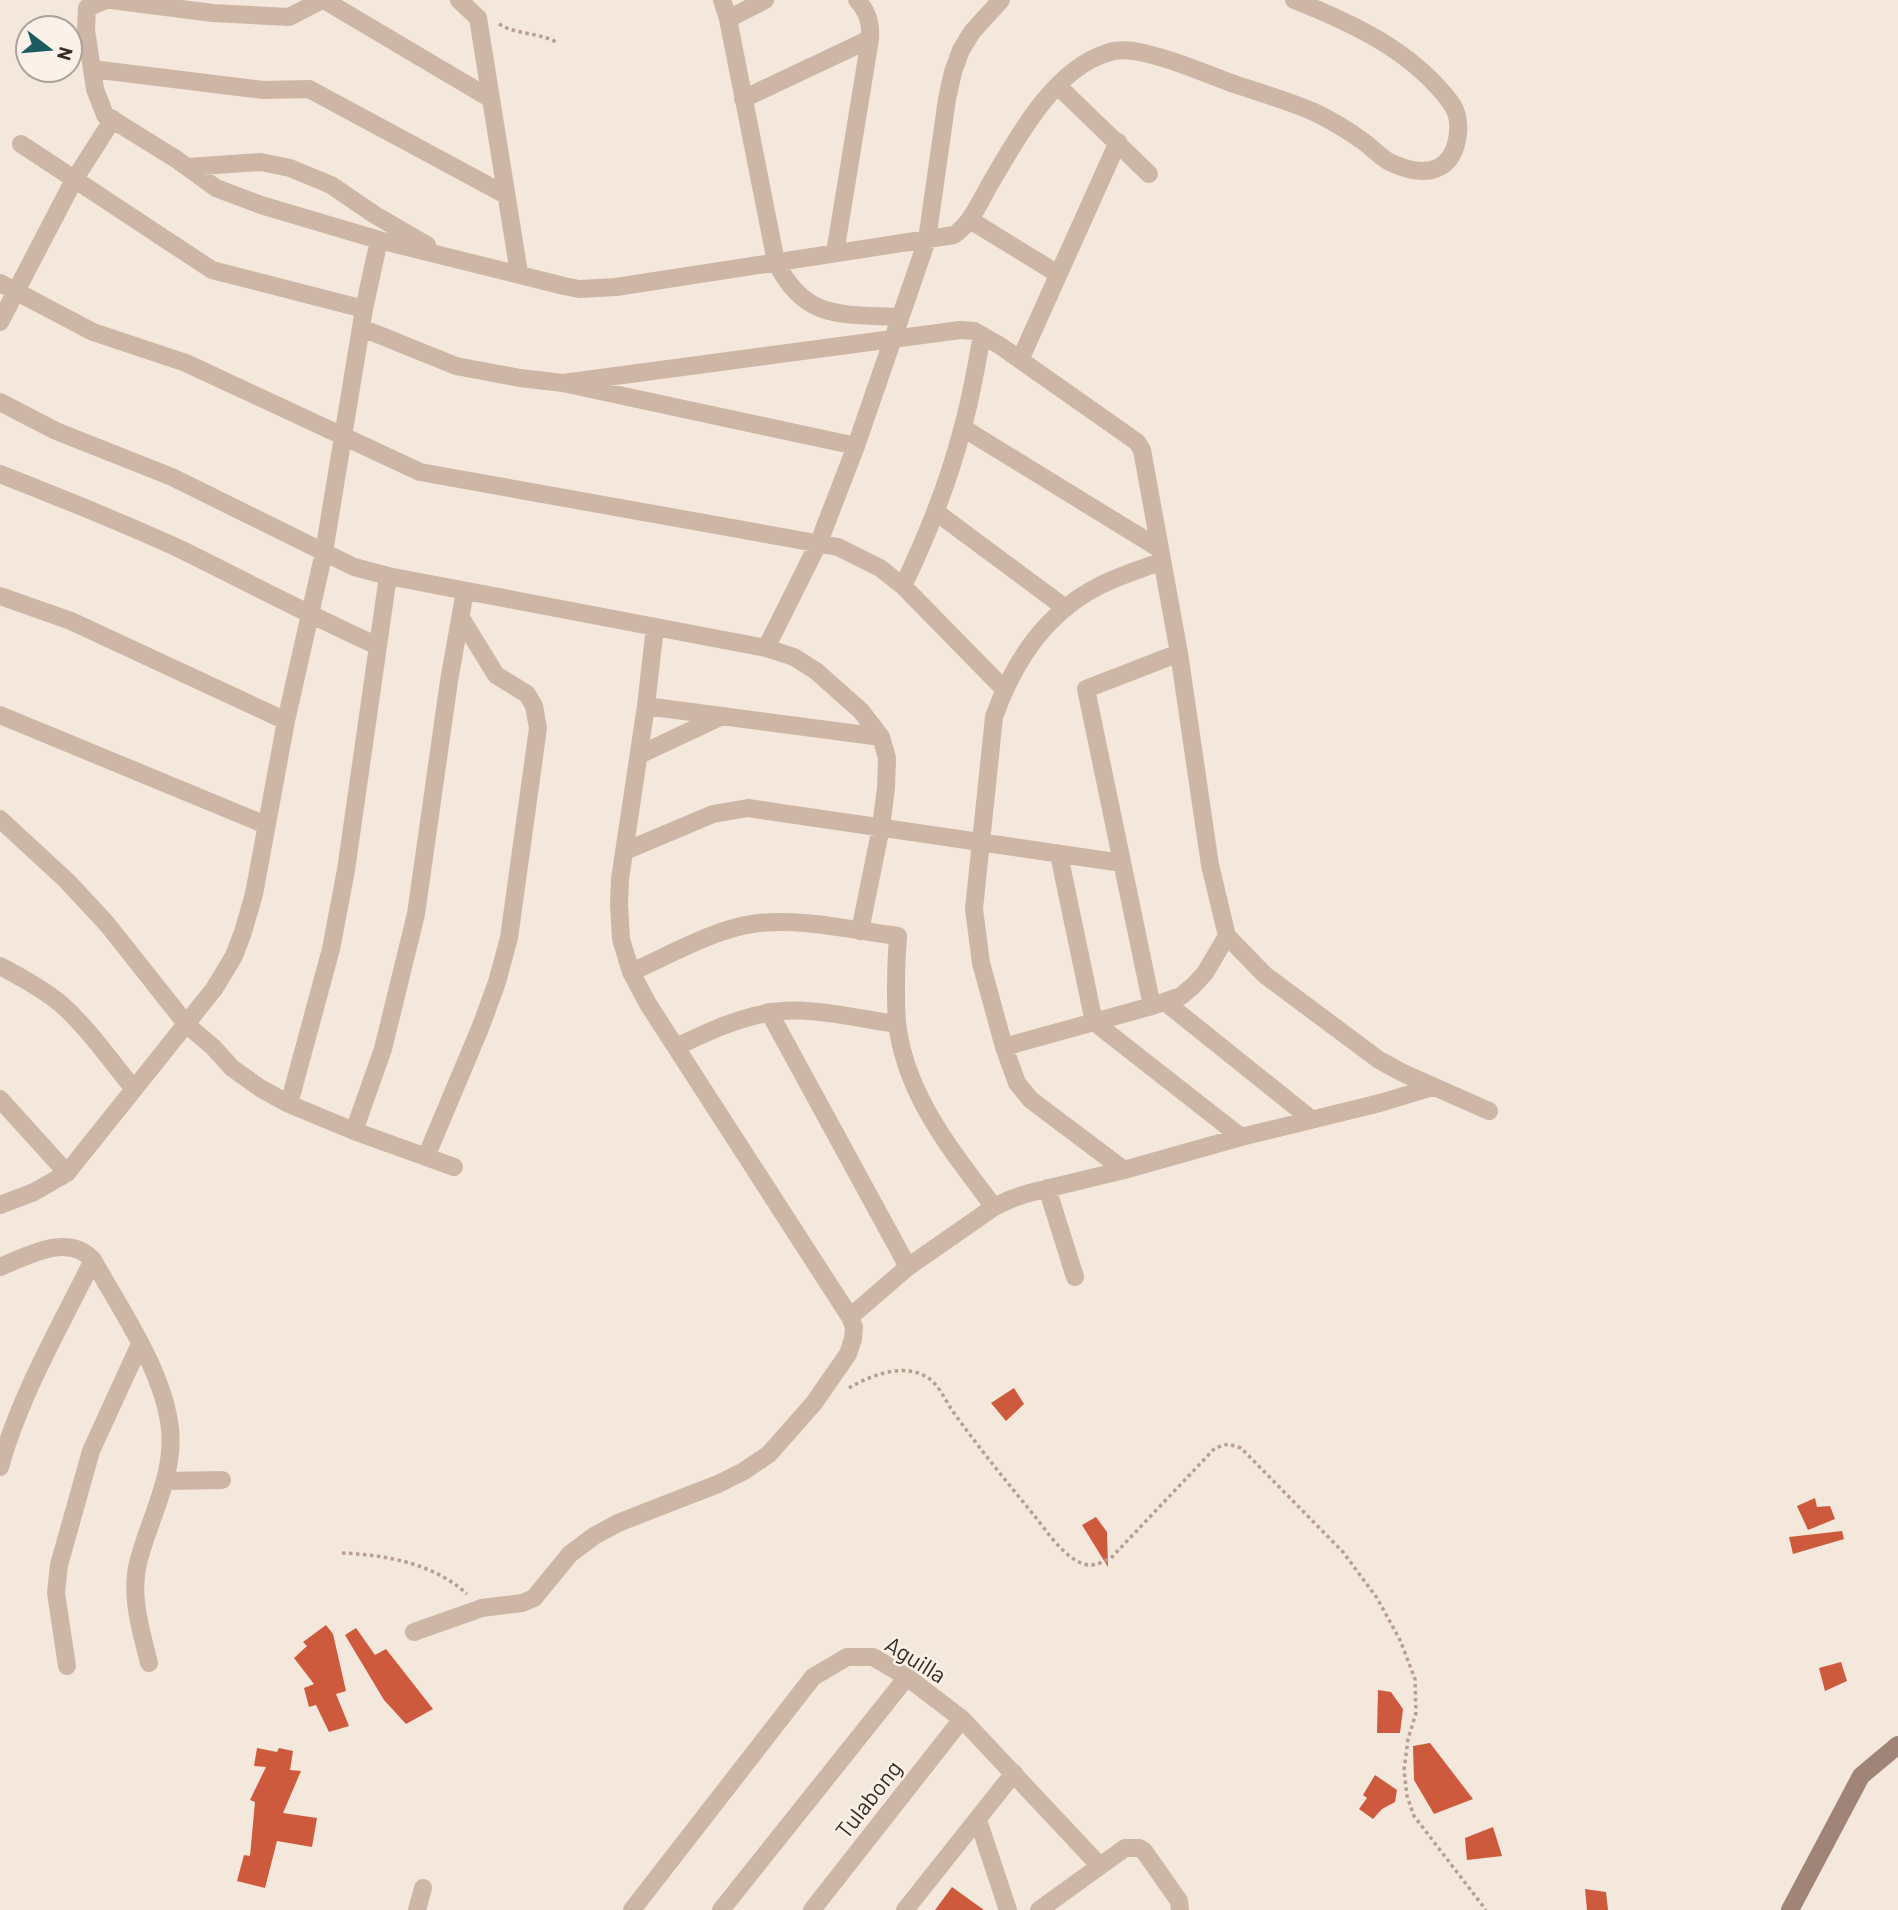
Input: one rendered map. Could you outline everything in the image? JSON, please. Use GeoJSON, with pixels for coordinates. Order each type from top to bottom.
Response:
{"type":"FeatureCollection","features":[{"type":"Feature","properties":{"kind":"street"},"geometry":{"type":"LineString","coordinates":[[491,99],[323,0],[289,17],[213,13],[108,0],[87,8],[86,30],[95,89],[104,115],[188,167],[216,188],[261,205],[374,238],[564,286],[594,289],[954,235],[970,220],[1031,119],[1058,86],[1090,59],[1112,51],[1131,51],[1164,59],[1315,113],[1363,141],[1389,163],[1413,172],[1430,172],[1448,162],[1457,147],[1459,124],[1453,105],[1432,81],[1398,51],[1353,25],[1294,0]]}},
{"type":"Feature","properties":{"kind":"street"},"geometry":{"type":"LineString","coordinates":[[460,0],[478,18],[519,273]]}},
{"type":"Feature","properties":{"kind":"street"},"geometry":{"type":"LineString","coordinates":[[722,0],[776,262],[784,279],[800,298],[819,308],[838,314],[900,317]]}},
{"type":"Feature","properties":{"kind":"street"},"geometry":{"type":"LineString","coordinates":[[766,648],[819,542],[856,446],[927,240],[953,72],[961,50],[972,32],[1001,0]]}},
{"type":"Feature","properties":{"kind":"street"},"geometry":{"type":"LineString","coordinates":[[835,253],[870,39],[871,26],[867,12],[859,1]]}},
{"type":"Feature","properties":{"kind":"street"},"geometry":{"type":"LineString","coordinates":[[728,19],[757,2]]}},
{"type":"Feature","properties":{"kind":"street"},"geometry":{"type":"LineString","coordinates":[[743,99],[870,39]]}},
{"type":"Feature","properties":{"kind":"street"},"geometry":{"type":"LineString","coordinates":[[92,69],[263,90],[309,89],[506,195]]}},
{"type":"Feature","properties":{"kind":"street"},"geometry":{"type":"LineString","coordinates":[[1058,86],[1149,174]]}},
{"type":"Feature","properties":{"kind":"street"},"geometry":{"type":"LineString","coordinates":[[0,322],[8,287],[113,119]]}},
{"type":"Feature","properties":{"kind":"street"},"geometry":{"type":"LineString","coordinates":[[1020,360],[1118,142]]}},
{"type":"Feature","properties":{"kind":"street"},"geometry":{"type":"LineString","coordinates":[[21,144],[212,271],[364,309]]}},
{"type":"Feature","properties":{"kind":"street"},"geometry":{"type":"LineString","coordinates":[[188,167],[261,162],[290,168],[331,185],[375,215],[442,254]]}},
{"type":"Feature","properties":{"kind":"street"},"geometry":{"type":"LineString","coordinates":[[0,1205],[34,1192],[67,1173],[133,1088],[187,1025],[234,956],[254,894],[286,721],[324,552],[362,328],[375,215]]}},
{"type":"Feature","properties":{"kind":"street"},"geometry":{"type":"LineString","coordinates":[[970,220],[1058,274]]}},
{"type":"Feature","properties":{"kind":"street"},"geometry":{"type":"LineString","coordinates":[[8,287],[93,332],[186,363],[419,472],[819,542],[860,556],[903,586],[1004,689]]}},
{"type":"Feature","properties":{"kind":"street"},"geometry":{"type":"LineString","coordinates":[[362,328],[456,366],[563,383],[856,446]]}},
{"type":"Feature","properties":{"kind":"street"},"geometry":{"type":"LineString","coordinates":[[563,383],[960,330],[982,335],[1137,442],[1142,450],[1179,653],[1210,865],[1227,936],[1265,975],[1379,1060],[1489,1111]]}},
{"type":"Feature","properties":{"kind":"street"},"geometry":{"type":"LineString","coordinates":[[903,586],[936,512],[963,428],[982,335]]}},
{"type":"Feature","properties":{"kind":"street"},"geometry":{"type":"LineString","coordinates":[[0,402],[56,431],[172,477],[354,567],[388,576],[766,648],[794,657],[816,671],[861,711],[881,737],[887,758],[881,827],[860,931]]}},
{"type":"Feature","properties":{"kind":"street"},"geometry":{"type":"LineString","coordinates":[[963,428],[1161,555]]}},
{"type":"Feature","properties":{"kind":"street"},"geometry":{"type":"LineString","coordinates":[[0,474],[182,550],[310,616],[377,646]]}},
{"type":"Feature","properties":{"kind":"street"},"geometry":{"type":"LineString","coordinates":[[936,512],[1064,607]]}},
{"type":"Feature","properties":{"kind":"street"},"geometry":{"type":"LineString","coordinates":[[1124,1170],[1031,1100],[1017,1083],[1004,1047],[976,936],[974,909],[995,716],[1004,689],[1037,635],[1064,607],[1104,583],[1161,555]]}},
{"type":"Feature","properties":{"kind":"street"},"geometry":{"type":"LineString","coordinates":[[289,1104],[333,936],[346,870],[388,576]]}},
{"type":"Feature","properties":{"kind":"street"},"geometry":{"type":"LineString","coordinates":[[354,1131],[383,1049],[416,914],[449,681],[466,591]]}},
{"type":"Feature","properties":{"kind":"street"},"geometry":{"type":"LineString","coordinates":[[0,596],[71,621],[286,721]]}},
{"type":"Feature","properties":{"kind":"street"},"geometry":{"type":"LineString","coordinates":[[426,1157],[481,1026],[509,937],[538,728],[534,706],[527,694],[496,676],[461,618]]}},
{"type":"Feature","properties":{"kind":"street"},"geometry":{"type":"LineString","coordinates":[[414,1632],[482,1608],[522,1603],[534,1598],[570,1554],[594,1536],[744,1471],[769,1454],[784,1438],[824,1389],[848,1354],[853,1339],[854,1327],[850,1317],[648,1004],[631,972],[621,939],[619,904],[655,626]]}},
{"type":"Feature","properties":{"kind":"street"},"geometry":{"type":"LineString","coordinates":[[1179,653],[1086,689],[1122,863],[1159,1004],[1311,1119]]}},
{"type":"Feature","properties":{"kind":"street"},"geometry":{"type":"LineString","coordinates":[[646,706],[881,737]]}},
{"type":"Feature","properties":{"kind":"street"},"geometry":{"type":"LineString","coordinates":[[0,715],[266,825]]}},
{"type":"Feature","properties":{"kind":"street"},"geometry":{"type":"LineString","coordinates":[[639,755],[722,716]]}},
{"type":"Feature","properties":{"kind":"street"},"geometry":{"type":"LineString","coordinates":[[625,851],[713,814],[732,809],[769,809],[1122,863]]}},
{"type":"Feature","properties":{"kind":"street"},"geometry":{"type":"LineString","coordinates":[[0,819],[67,881],[107,924],[187,1025],[232,1068],[289,1104],[454,1167]]}},
{"type":"Feature","properties":{"kind":"street"},"geometry":{"type":"LineString","coordinates":[[1059,855],[1094,1021],[1241,1137]]}},
{"type":"Feature","properties":{"kind":"street"},"geometry":{"type":"LineString","coordinates":[[631,972],[702,941],[750,924],[799,923],[898,936],[895,979],[897,1024],[914,1088],[946,1143],[994,1207]]}},
{"type":"Feature","properties":{"kind":"street"},"geometry":{"type":"LineString","coordinates":[[1004,1047],[1181,996],[1205,973],[1227,936]]}},
{"type":"Feature","properties":{"kind":"street"},"geometry":{"type":"LineString","coordinates":[[0,967],[38,987],[60,1003],[133,1088]]}},
{"type":"Feature","properties":{"kind":"street"},"geometry":{"type":"LineString","coordinates":[[676,1047],[717,1028],[769,1012],[799,1011],[897,1024]]}},
{"type":"Feature","properties":{"kind":"street"},"geometry":{"type":"LineString","coordinates":[[769,1012],[908,1267]]}},
{"type":"Feature","properties":{"kind":"street"},"geometry":{"type":"LineString","coordinates":[[850,1317],[908,1267],[994,1207],[1029,1193],[1433,1087]]}},
{"type":"Feature","properties":{"kind":"street"},"geometry":{"type":"LineString","coordinates":[[0,1099],[67,1173]]}},
{"type":"Feature","properties":{"kind":"street"},"geometry":{"type":"LineString","coordinates":[[1047,1188],[1075,1276]]}},
{"type":"Feature","properties":{"kind":"street"},"geometry":{"type":"LineString","coordinates":[[0,1267],[62,1246],[85,1252],[93,1259],[140,1344],[165,1405],[171,1430],[170,1457],[138,1564],[135,1585],[136,1608],[149,1663]]}},
{"type":"Feature","properties":{"kind":"street"},"geometry":{"type":"LineString","coordinates":[[0,1467],[3,1446],[93,1259]]}},
{"type":"Feature","properties":{"kind":"street"},"geometry":{"type":"LineString","coordinates":[[67,1666],[56,1593],[59,1565],[91,1451],[140,1344]]}},
{"type":"Feature","properties":{"kind":"street"},"geometry":{"type":"LineString","coordinates":[[165,1481],[222,1480]]}},
{"type":"Feature","properties":{"kind":"street","name":"Aguilla"},"geometry":{"type":"LineString","coordinates":[[632,1910],[813,1676],[847,1657],[873,1657],[907,1677],[962,1719],[1100,1866]]}},
{"type":"Feature","properties":{"kind":"street"},"geometry":{"type":"LineString","coordinates":[[721,1910],[907,1677]]}},
{"type":"Feature","properties":{"kind":"street","name":"Tulabong"},"geometry":{"type":"LineString","coordinates":[[812,1910],[962,1719]]}},
{"type":"Feature","properties":{"kind":"street"},"geometry":{"type":"LineString","coordinates":[[1790,1910],[1861,1776],[1898,1745]]}},
{"type":"Feature","properties":{"kind":"street"},"geometry":{"type":"LineString","coordinates":[[905,1910],[1014,1773]]}},
{"type":"Feature","properties":{"kind":"street"},"geometry":{"type":"LineString","coordinates":[[978,1820],[1008,1910]]}},
{"type":"Feature","properties":{"kind":"street"},"geometry":{"type":"LineString","coordinates":[[1039,1910],[1125,1848],[1139,1847],[1179,1901],[1180,1910]]}},
{"type":"Feature","properties":{"kind":"street"},"geometry":{"type":"LineString","coordinates":[[417,1910],[423,1888]]}},
{"type":"Feature","properties":{"kind":"path"},"geometry":{"type":"LineString","coordinates":[[478,18],[495,21],[507,29],[523,34],[544,36],[555,42]]}},
{"type":"Feature","properties":{"kind":"path"},"geometry":{"type":"LineString","coordinates":[[824,1389],[837,1393],[866,1378],[898,1371],[926,1376],[938,1387],[979,1448],[1047,1531],[1071,1558],[1084,1564],[1096,1565],[1111,1558],[1215,1448],[1227,1444],[1241,1448],[1343,1552],[1377,1598],[1400,1640],[1415,1679],[1416,1713],[1408,1739],[1404,1770],[1407,1796],[1414,1816],[1486,1910]]}},
{"type":"Feature","properties":{"kind":"path"},"geometry":{"type":"LineString","coordinates":[[342,1553],[376,1555],[437,1573],[460,1588],[482,1608]]}},
{"type":"Feature","properties":{"kind":"building"},"geometry":{"type":"Polygon","coordinates":[[[1014,1388],[1024,1404],[1006,1421],[991,1403],[1014,1388]]]}},
{"type":"Feature","properties":{"kind":"building"},"geometry":{"type":"Polygon","coordinates":[[[1815,1498],[1817,1507],[1830,1506],[1835,1519],[1808,1530],[1797,1506],[1815,1498]]]}},
{"type":"Feature","properties":{"kind":"building"},"geometry":{"type":"Polygon","coordinates":[[[1096,1517],[1107,1532],[1108,1567],[1082,1525],[1096,1517]]]}},
{"type":"Feature","properties":{"kind":"building"},"geometry":{"type":"Polygon","coordinates":[[[1842,1531],[1844,1539],[1793,1554],[1789,1537],[1842,1531]]]}},
{"type":"Feature","properties":{"kind":"building"},"geometry":{"type":"Polygon","coordinates":[[[326,1625],[333,1634],[346,1691],[336,1694],[349,1726],[329,1732],[316,1705],[309,1707],[304,1688],[314,1684],[294,1658],[307,1646],[303,1642],[326,1625]]]}},
{"type":"Feature","properties":{"kind":"building"},"geometry":{"type":"Polygon","coordinates":[[[356,1628],[375,1655],[386,1649],[433,1709],[406,1724],[384,1700],[345,1635],[356,1628]]]}},
{"type":"Feature","properties":{"kind":"building"},"geometry":{"type":"Polygon","coordinates":[[[1841,1662],[1847,1681],[1825,1691],[1819,1668],[1841,1662]]]}},
{"type":"Feature","properties":{"kind":"building"},"geometry":{"type":"Polygon","coordinates":[[[1378,1690],[1391,1692],[1403,1709],[1400,1733],[1377,1733],[1378,1690]]]}},
{"type":"Feature","properties":{"kind":"building"},"geometry":{"type":"Polygon","coordinates":[[[1430,1743],[1473,1799],[1434,1814],[1414,1780],[1413,1746],[1430,1743]]]}},
{"type":"Feature","properties":{"kind":"building"},"geometry":{"type":"Polygon","coordinates":[[[257,1748],[277,1752],[279,1748],[293,1751],[290,1770],[301,1771],[283,1813],[317,1818],[312,1847],[277,1841],[265,1888],[237,1881],[244,1855],[250,1856],[255,1802],[250,1800],[266,1767],[254,1766],[257,1748]]]}},
{"type":"Feature","properties":{"kind":"building"},"geometry":{"type":"Polygon","coordinates":[[[1375,1775],[1397,1790],[1395,1802],[1382,1809],[1373,1819],[1359,1809],[1367,1798],[1363,1795],[1375,1775]]]}},
{"type":"Feature","properties":{"kind":"building"},"geometry":{"type":"Polygon","coordinates":[[[1493,1827],[1502,1856],[1467,1860],[1465,1838],[1493,1827]]]}},
{"type":"Feature","properties":{"kind":"building"},"geometry":{"type":"Polygon","coordinates":[[[952,1887],[984,1910],[935,1910],[952,1887]]]}},
{"type":"Feature","properties":{"kind":"building"},"geometry":{"type":"Polygon","coordinates":[[[1585,1889],[1606,1892],[1608,1910],[1587,1910],[1585,1889]]]}}]}
